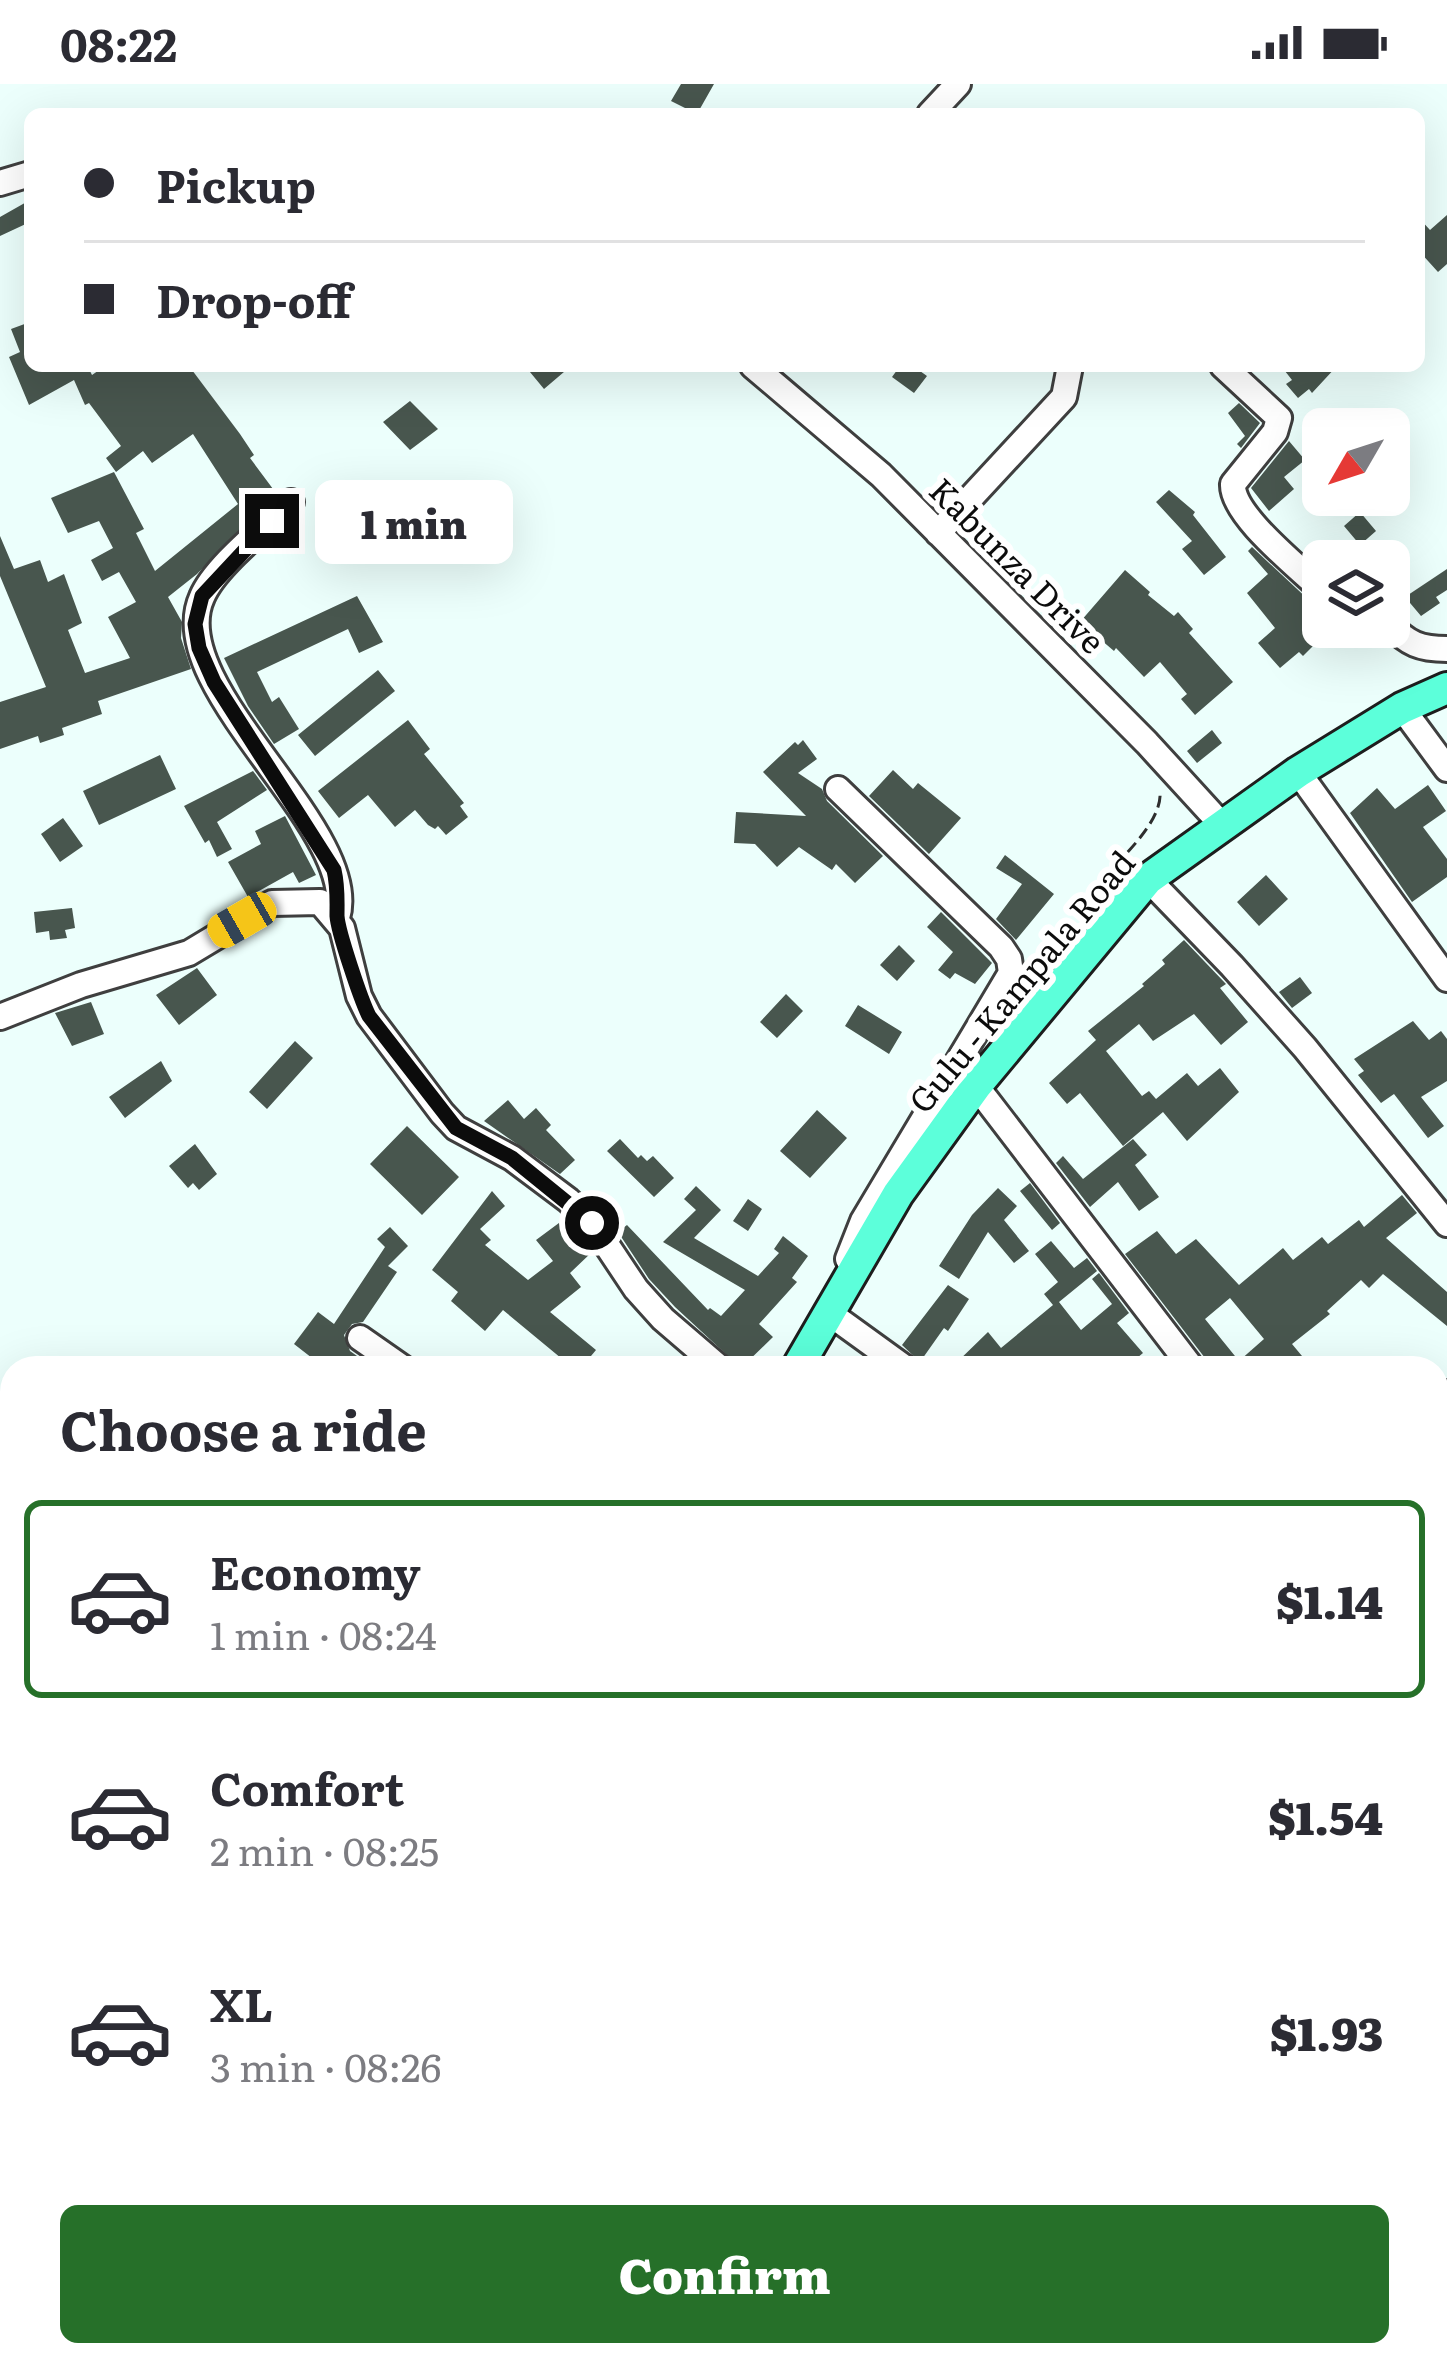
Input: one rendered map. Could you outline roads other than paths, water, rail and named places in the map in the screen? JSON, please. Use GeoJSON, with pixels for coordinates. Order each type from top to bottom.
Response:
{"type":"FeatureCollection","features":[{"type":"Feature","properties":{"kind":"main road","name":"Gulu - Kampala Road"},"geometry":{"type":"LineString","coordinates":[[804,1356],[898,1194],[976,1086],[1148,879],[1298,772],[1402,708],[1447,688]]}},
{"type":"Feature","properties":{"kind":"street"},"geometry":{"type":"LineString","coordinates":[[936,108],[958,84]]}},
{"type":"Feature","properties":{"kind":"street","name":"Kabunza Drive"},"geometry":{"type":"LineString","coordinates":[[760,372],[840,437],[938,532],[1222,825]]}},
{"type":"Feature","properties":{"kind":"street"},"geometry":{"type":"LineString","coordinates":[[938,532],[1064,397],[1069,372]]}},
{"type":"Feature","properties":{"kind":"street"},"geometry":{"type":"LineString","coordinates":[[1229,372],[1279,418],[1276,432],[1233,484],[1232,493],[1253,523],[1302,571]]}},
{"type":"Feature","properties":{"kind":"street"},"geometry":{"type":"LineString","coordinates":[[291,502],[217,576],[202,596],[195,624],[199,648],[214,682],[334,870],[341,903],[337,918],[359,996],[369,1016],[456,1128],[512,1158],[568,1200],[592,1223],[636,1289],[706,1356]]}},
{"type":"Feature","properties":{"kind":"street"},"geometry":{"type":"LineString","coordinates":[[1410,643],[1422,649],[1447,649]]}},
{"type":"Feature","properties":{"kind":"street"},"geometry":{"type":"LineString","coordinates":[[1402,708],[1444,756]]}},
{"type":"Feature","properties":{"kind":"street"},"geometry":{"type":"LineString","coordinates":[[1298,772],[1447,979]]}},
{"type":"Feature","properties":{"kind":"street"},"geometry":{"type":"LineString","coordinates":[[838,789],[1001,947],[1011,973],[863,1221],[835,1302],[892,1356]]}},
{"type":"Feature","properties":{"kind":"street"},"geometry":{"type":"LineString","coordinates":[[1148,879],[1305,1048],[1447,1224]]}},
{"type":"Feature","properties":{"kind":"street"},"geometry":{"type":"LineString","coordinates":[[0,1017],[81,985],[189,953],[272,903],[320,902],[337,918]]}},
{"type":"Feature","properties":{"kind":"street"},"geometry":{"type":"LineString","coordinates":[[976,1086],[1183,1356]]}},
{"type":"Feature","properties":{"kind":"street"},"geometry":{"type":"LineString","coordinates":[[360,1338],[386,1356]]}}]}
